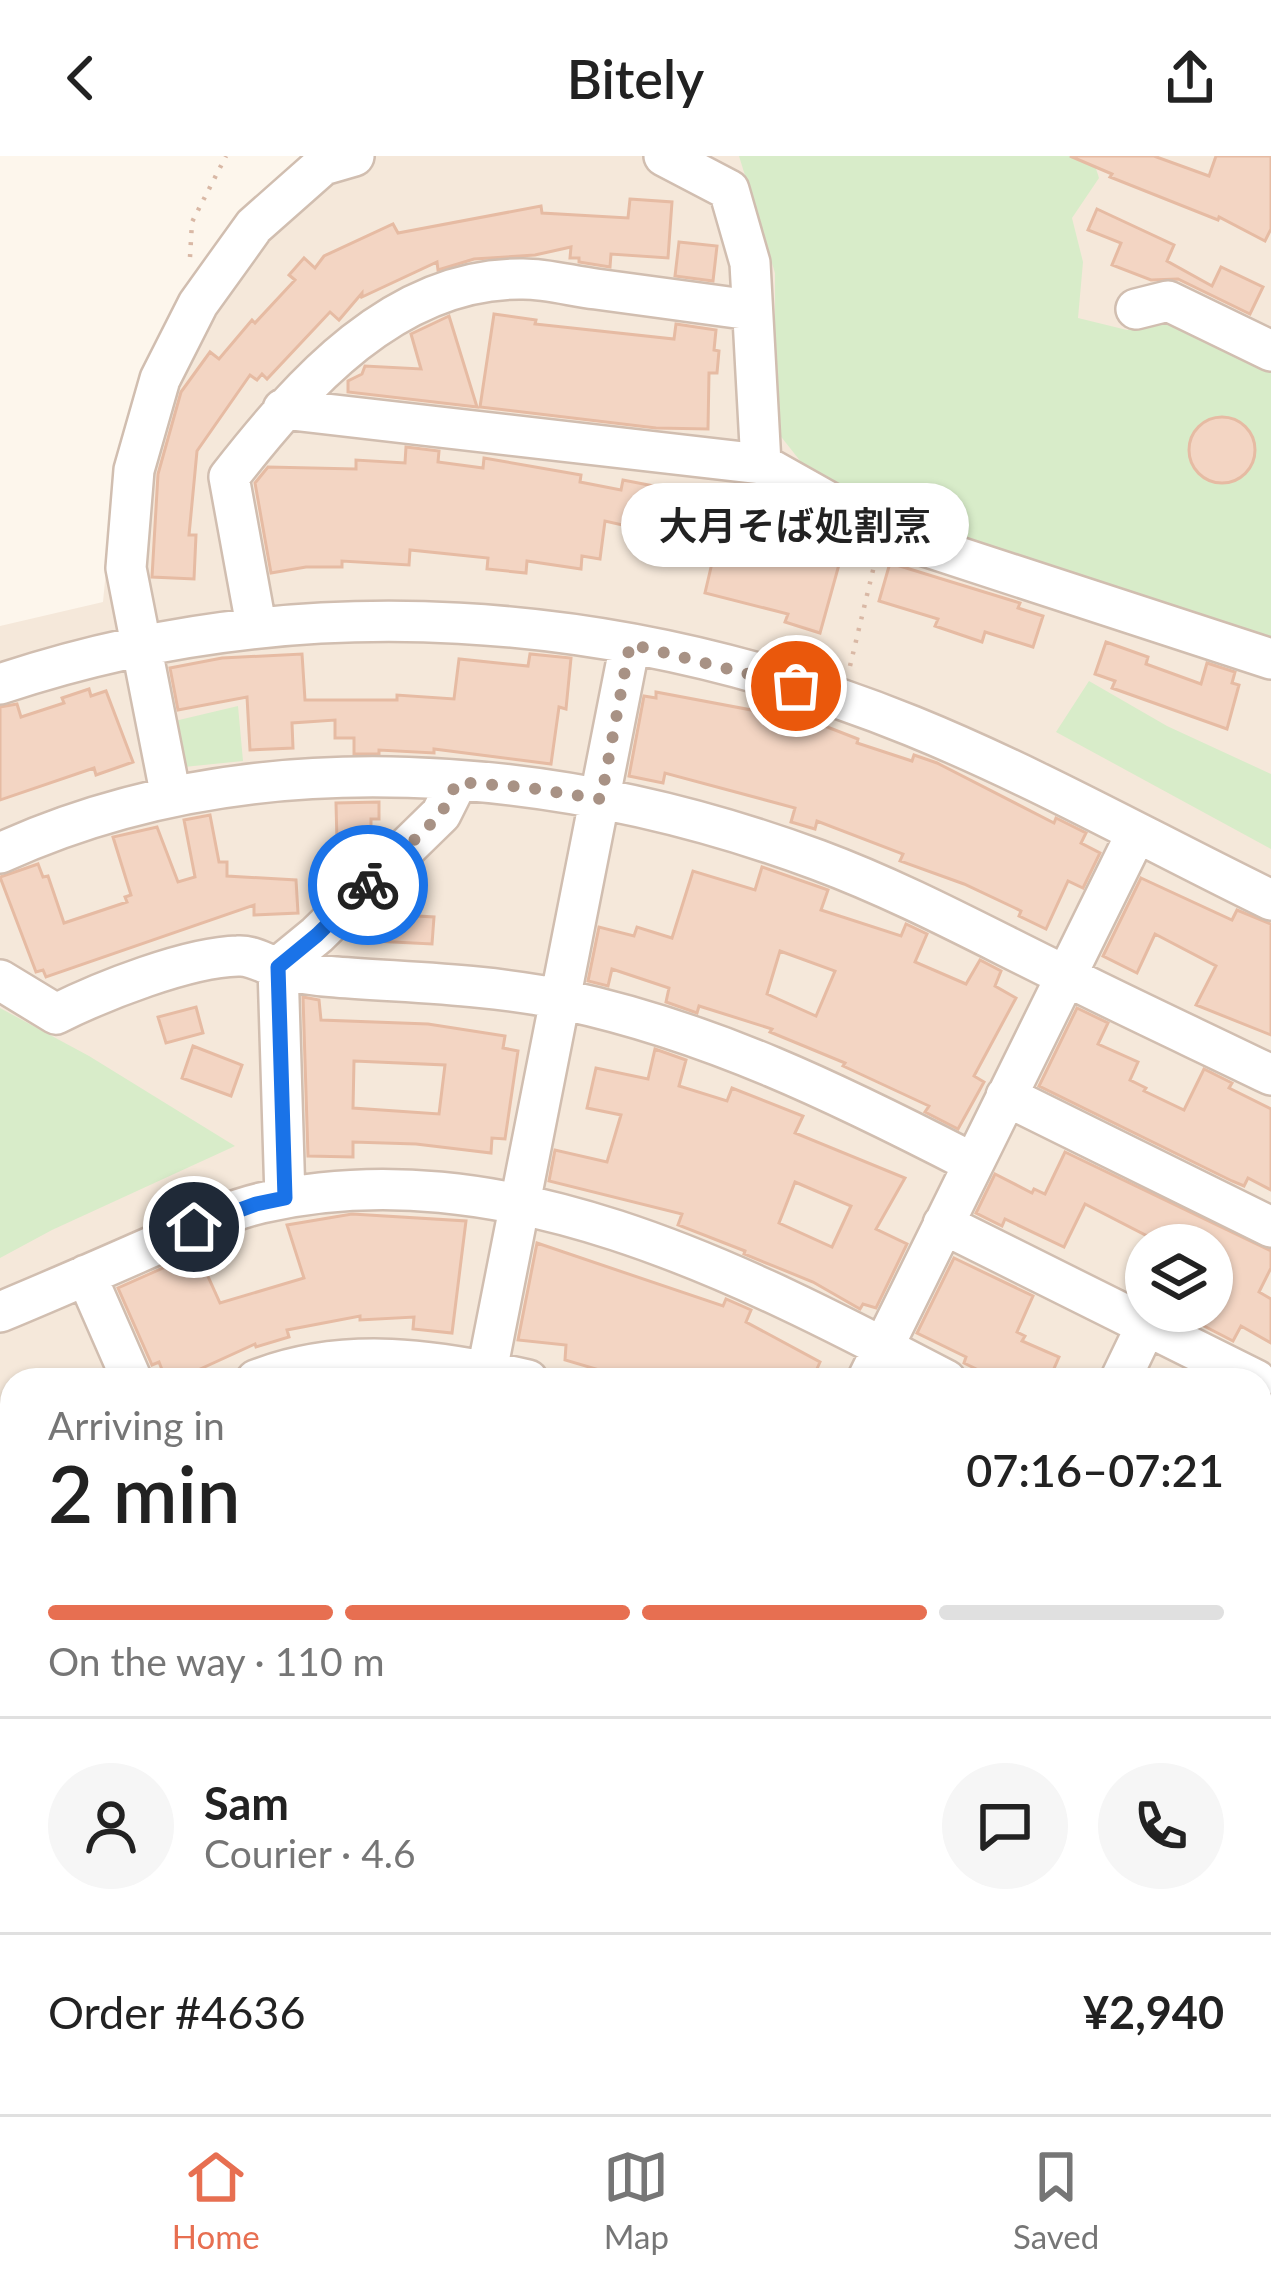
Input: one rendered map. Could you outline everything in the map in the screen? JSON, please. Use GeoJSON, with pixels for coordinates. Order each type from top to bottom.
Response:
{"type":"FeatureCollection","features":[{"type":"Feature","properties":{"kind":"street"},"geometry":{"type":"LineString","coordinates":[[171,797],[126,568],[134,470],[160,379],[198,304],[254,226],[323,165],[354,156]]}},
{"type":"Feature","properties":{"kind":"street"},"geometry":{"type":"LineString","coordinates":[[664,156],[729,190],[750,263],[761,464]]}},
{"type":"Feature","properties":{"kind":"street"},"geometry":{"type":"LineString","coordinates":[[256,626],[229,477],[283,409],[385,322],[447,291],[521,278],[751,310]]}},
{"type":"Feature","properties":{"kind":"street"},"geometry":{"type":"LineString","coordinates":[[1136,309],[1168,301],[1271,351]]}},
{"type":"Feature","properties":{"kind":"street"},"geometry":{"type":"LineString","coordinates":[[283,409],[761,464],[882,532],[1045,588],[1260,645]]}},
{"type":"Feature","properties":{"kind":"street"},"geometry":{"type":"LineString","coordinates":[[0,684],[142,644],[256,626],[448,621],[630,644],[752,672],[976,754],[1271,900]]}},
{"type":"Feature","properties":{"kind":"street"},"geometry":{"type":"LineString","coordinates":[[488,1368],[630,644]]}},
{"type":"Feature","properties":{"kind":"street"},"geometry":{"type":"LineString","coordinates":[[0,853],[77,822],[171,797],[310,779],[457,782],[601,799],[704,824],[818,860],[968,926],[1271,1075]]}},
{"type":"Feature","properties":{"kind":"street"},"geometry":{"type":"LineString","coordinates":[[278,967],[441,814],[457,782]]}},
{"type":"Feature","properties":{"kind":"street"},"geometry":{"type":"LineString","coordinates":[[0,1312],[225,1214],[285,1198],[410,1190],[518,1206],[688,1255],[875,1364],[1136,834]]}},
{"type":"Feature","properties":{"kind":"street"},"geometry":{"type":"LineString","coordinates":[[0,980],[56,1014],[94,995],[168,970],[242,955],[330,977],[469,985],[560,999],[688,1033],[746,1054],[971,1162]]}},
{"type":"Feature","properties":{"kind":"street"},"geometry":{"type":"LineString","coordinates":[[278,967],[285,1198]]}},
{"type":"Feature","properties":{"kind":"street"},"geometry":{"type":"LineString","coordinates":[[1006,1096],[1271,1227]]}},
{"type":"Feature","properties":{"kind":"street"},"geometry":{"type":"LineString","coordinates":[[943,1224],[1125,1315]]}},
{"type":"Feature","properties":{"kind":"street"},"geometry":{"type":"LineString","coordinates":[[86,1275],[127,1368]]}},
{"type":"Feature","properties":{"kind":"street"},"geometry":{"type":"LineString","coordinates":[[1126,1368],[1143,1332]]}},
{"type":"Feature","properties":{"kind":"street"},"geometry":{"type":"LineString","coordinates":[[1158,1332],[1232,1368]]}},
{"type":"Feature","properties":{"kind":"street"},"geometry":{"type":"LineString","coordinates":[[293,1368],[361,1358],[425,1360],[470,1368]]}},
{"type":"Feature","properties":{"kind":"path"},"geometry":{"type":"LineString","coordinates":[[198,304],[189,254],[192,222],[226,156]]}},
{"type":"Feature","properties":{"kind":"path"},"geometry":{"type":"LineString","coordinates":[[841,701],[882,532]]}},
{"type":"Feature","properties":{"kind":"shaded area"},"geometry":{"type":"Polygon","coordinates":[[[306,156],[1271,156],[1271,1368],[0,1368],[0,626],[103,602],[112,507],[196,274],[242,209],[306,156]]]}},
{"type":"Feature","properties":{"kind":"green space"},"geometry":{"type":"Polygon","coordinates":[[[739,156],[1092,156],[1099,178],[1072,218],[1083,262],[1078,318],[1127,330],[1172,321],[1271,371],[1271,641],[921,532],[816,481],[775,429],[775,273],[739,156]]]}},
{"type":"Feature","properties":{"kind":"green space"},"geometry":{"type":"Polygon","coordinates":[[[1089,681],[1167,726],[1271,774],[1271,849],[1056,732],[1089,681]]]}},
{"type":"Feature","properties":{"kind":"green space"},"geometry":{"type":"Polygon","coordinates":[[[238,706],[243,761],[174,768],[162,724],[238,706]]]}},
{"type":"Feature","properties":{"kind":"green space"},"geometry":{"type":"Polygon","coordinates":[[[0,1008],[89,1056],[235,1146],[0,1258],[0,1008]]]}},
{"type":"Feature","properties":{"kind":"building"},"geometry":{"type":"Polygon","coordinates":[[[1070,156],[1154,156],[1209,176],[1216,156],[1271,156],[1271,229],[1265,241],[1219,217],[1110,177],[1112,174],[1070,156]]]}},
{"type":"Feature","properties":{"kind":"building"},"geometry":{"type":"Polygon","coordinates":[[[630,199],[672,202],[668,258],[611,254],[610,267],[570,258],[571,247],[474,259],[438,270],[437,262],[362,297],[362,293],[339,320],[330,312],[267,379],[262,374],[257,380],[250,375],[197,451],[189,535],[196,535],[194,579],[152,577],[158,474],[181,392],[210,352],[219,359],[295,280],[289,275],[304,258],[315,268],[324,256],[393,224],[398,233],[541,206],[542,213],[628,218],[630,199]]]}},
{"type":"Feature","properties":{"kind":"building"},"geometry":{"type":"Polygon","coordinates":[[[1097,209],[1174,245],[1167,261],[1212,286],[1221,267],[1263,287],[1250,314],[1178,279],[1151,280],[1112,265],[1121,243],[1088,230],[1097,209]]]}},
{"type":"Feature","properties":{"kind":"building"},"geometry":{"type":"Polygon","coordinates":[[[679,242],[717,246],[713,281],[675,276],[679,242]]]}},
{"type":"Feature","properties":{"kind":"building"},"geometry":{"type":"Polygon","coordinates":[[[494,314],[536,320],[535,324],[674,339],[676,324],[716,330],[714,350],[719,351],[717,373],[709,373],[708,429],[656,428],[480,407],[494,314]]]}},
{"type":"Feature","properties":{"kind":"building"},"geometry":{"type":"Polygon","coordinates":[[[449,316],[477,407],[348,392],[348,381],[362,374],[365,366],[421,369],[411,334],[449,316]]]}},
{"type":"Feature","properties":{"kind":"building"},"geometry":{"type":"Polygon","coordinates":[[[1222,417],[1245,427],[1255,450],[1245,473],[1222,483],[1199,473],[1189,450],[1199,427],[1222,417]]]}},
{"type":"Feature","properties":{"kind":"building"},"geometry":{"type":"Polygon","coordinates":[[[406,447],[439,451],[438,462],[483,468],[484,458],[581,475],[580,482],[621,490],[623,480],[731,501],[734,485],[753,487],[768,496],[765,508],[789,514],[786,526],[845,543],[820,633],[785,622],[788,614],[705,593],[716,546],[605,521],[600,559],[582,556],[581,569],[527,561],[526,573],[487,569],[488,558],[410,550],[409,565],[342,561],[342,567],[271,573],[255,483],[268,467],[356,469],[356,460],[405,463],[406,447]]]}},
{"type":"Feature","properties":{"kind":"building"},"geometry":{"type":"Polygon","coordinates":[[[890,563],[1020,603],[1018,608],[1043,616],[1033,647],[985,632],[982,642],[935,626],[938,619],[879,601],[890,563]]]}},
{"type":"Feature","properties":{"kind":"building"},"geometry":{"type":"Polygon","coordinates":[[[1106,642],[1148,657],[1146,664],[1201,684],[1207,663],[1235,672],[1232,683],[1239,685],[1227,729],[1112,688],[1115,681],[1095,674],[1106,642]]]}},
{"type":"Feature","properties":{"kind":"building"},"geometry":{"type":"Polygon","coordinates":[[[302,654],[305,700],[397,700],[397,695],[454,699],[459,659],[528,666],[530,654],[571,658],[566,709],[559,707],[551,764],[434,749],[434,753],[379,750],[379,754],[354,754],[354,738],[335,738],[335,720],[292,723],[293,748],[250,750],[247,697],[178,710],[170,668],[222,658],[302,654]]]}},
{"type":"Feature","properties":{"kind":"building"},"geometry":{"type":"Polygon","coordinates":[[[89,689],[91,696],[106,691],[133,762],[96,775],[94,768],[0,800],[0,707],[17,704],[21,717],[89,689]]]}},
{"type":"Feature","properties":{"kind":"building"},"geometry":{"type":"Polygon","coordinates":[[[656,692],[778,715],[781,706],[818,718],[817,723],[858,739],[857,743],[912,761],[914,755],[937,763],[1054,823],[1056,818],[1086,833],[1081,843],[1100,853],[1083,888],[1068,881],[1046,929],[1019,916],[1021,911],[964,884],[900,861],[903,854],[817,821],[815,829],[791,822],[795,808],[665,773],[663,783],[629,776],[644,696],[656,698],[656,692]]]}},
{"type":"Feature","properties":{"kind":"building"},"geometry":{"type":"Polygon","coordinates":[[[379,802],[379,819],[371,819],[371,842],[337,842],[336,803],[379,802]]]}},
{"type":"Feature","properties":{"kind":"building"},"geometry":{"type":"Polygon","coordinates":[[[210,815],[219,862],[227,862],[227,876],[296,880],[298,913],[254,915],[254,905],[46,977],[43,970],[36,972],[0,877],[38,864],[43,877],[48,876],[64,923],[127,902],[125,897],[131,895],[113,837],[157,827],[178,882],[195,877],[184,820],[210,815]]]}},
{"type":"Feature","properties":{"kind":"building"},"geometry":{"type":"Polygon","coordinates":[[[762,867],[828,890],[821,910],[901,936],[906,924],[927,934],[915,962],[966,984],[980,960],[1001,971],[995,986],[1016,998],[974,1076],[984,1082],[958,1129],[925,1112],[929,1106],[770,1032],[772,1029],[699,1006],[697,1013],[666,1002],[669,988],[612,969],[608,986],[588,981],[599,927],[634,936],[637,927],[672,938],[693,871],[755,890],[762,867]],[[780,951],[767,994],[816,1016],[835,971],[780,951]]]}},
{"type":"Feature","properties":{"kind":"building"},"geometry":{"type":"Polygon","coordinates":[[[1141,878],[1232,920],[1237,910],[1271,924],[1271,1035],[1196,1005],[1216,966],[1155,934],[1137,973],[1103,956],[1141,878]]]}},
{"type":"Feature","properties":{"kind":"building"},"geometry":{"type":"Polygon","coordinates":[[[402,886],[400,915],[434,917],[432,944],[374,941],[376,911],[402,886]]]}},
{"type":"Feature","properties":{"kind":"building"},"geometry":{"type":"Polygon","coordinates":[[[303,997],[319,1000],[321,1020],[428,1024],[505,1036],[503,1048],[518,1051],[505,1139],[492,1138],[491,1153],[353,1142],[353,1157],[308,1156],[303,997]],[[354,1061],[353,1108],[439,1114],[445,1065],[354,1061]]]}},
{"type":"Feature","properties":{"kind":"building"},"geometry":{"type":"Polygon","coordinates":[[[196,1007],[203,1033],[166,1043],[158,1017],[196,1007]]]}},
{"type":"Feature","properties":{"kind":"building"},"geometry":{"type":"Polygon","coordinates":[[[1077,1008],[1108,1023],[1098,1044],[1138,1062],[1130,1080],[1144,1091],[1184,1110],[1204,1069],[1271,1109],[1271,1190],[1248,1178],[1244,1186],[1232,1181],[1039,1086],[1077,1008]]]}},
{"type":"Feature","properties":{"kind":"building"},"geometry":{"type":"Polygon","coordinates":[[[193,1046],[242,1065],[231,1096],[182,1078],[193,1046]]]}},
{"type":"Feature","properties":{"kind":"building"},"geometry":{"type":"Polygon","coordinates":[[[655,1049],[686,1060],[679,1086],[727,1101],[732,1088],[803,1116],[795,1133],[905,1178],[876,1229],[907,1244],[876,1308],[863,1304],[860,1309],[813,1282],[678,1225],[682,1214],[549,1181],[555,1150],[607,1162],[621,1115],[587,1108],[596,1068],[648,1079],[655,1049]],[[795,1182],[779,1223],[832,1247],[851,1206],[795,1182]]]}},
{"type":"Feature","properties":{"kind":"building"},"geometry":{"type":"Polygon","coordinates":[[[1065,1152],[1215,1224],[1125,1225],[1085,1204],[1064,1247],[1005,1219],[1002,1226],[976,1213],[995,1174],[1032,1193],[1034,1189],[1045,1194],[1065,1152]]]}},
{"type":"Feature","properties":{"kind":"building"},"geometry":{"type":"Polygon","coordinates":[[[352,1214],[466,1221],[452,1333],[413,1329],[414,1317],[360,1320],[360,1316],[287,1330],[289,1337],[255,1344],[202,1368],[152,1365],[118,1288],[192,1255],[195,1263],[201,1261],[220,1303],[304,1278],[287,1225],[352,1214]]]}},
{"type":"Feature","properties":{"kind":"building"},"geometry":{"type":"Polygon","coordinates":[[[1233,1233],[1271,1251],[1271,1268],[1259,1292],[1271,1299],[1271,1343],[1241,1326],[1233,1341],[1216,1332],[1233,1332],[1233,1233]]]}},
{"type":"Feature","properties":{"kind":"building"},"geometry":{"type":"Polygon","coordinates":[[[537,1243],[723,1306],[726,1299],[751,1310],[746,1322],[820,1362],[817,1368],[592,1368],[565,1360],[566,1345],[518,1340],[537,1243]]]}},
{"type":"Feature","properties":{"kind":"building"},"geometry":{"type":"Polygon","coordinates":[[[954,1258],[1033,1296],[1017,1332],[1025,1336],[1022,1341],[1059,1357],[1054,1368],[974,1368],[964,1363],[966,1357],[917,1333],[954,1258]]]}},
{"type":"Feature","properties":{"kind":"way so far"},"geometry":{"type":"LineString","coordinates":[[368,885],[441,814],[457,782],[601,799],[630,644],[796,686]]}},
{"type":"Feature","properties":{"kind":"place","name":"大月そば処割烹"},"geometry":{"type":"Point","coordinates":[796,686]}},
{"type":"Feature","properties":{"kind":"route"},"geometry":{"type":"LineString","coordinates":[[194,1227],[285,1198],[278,967],[368,885]]}}]}
